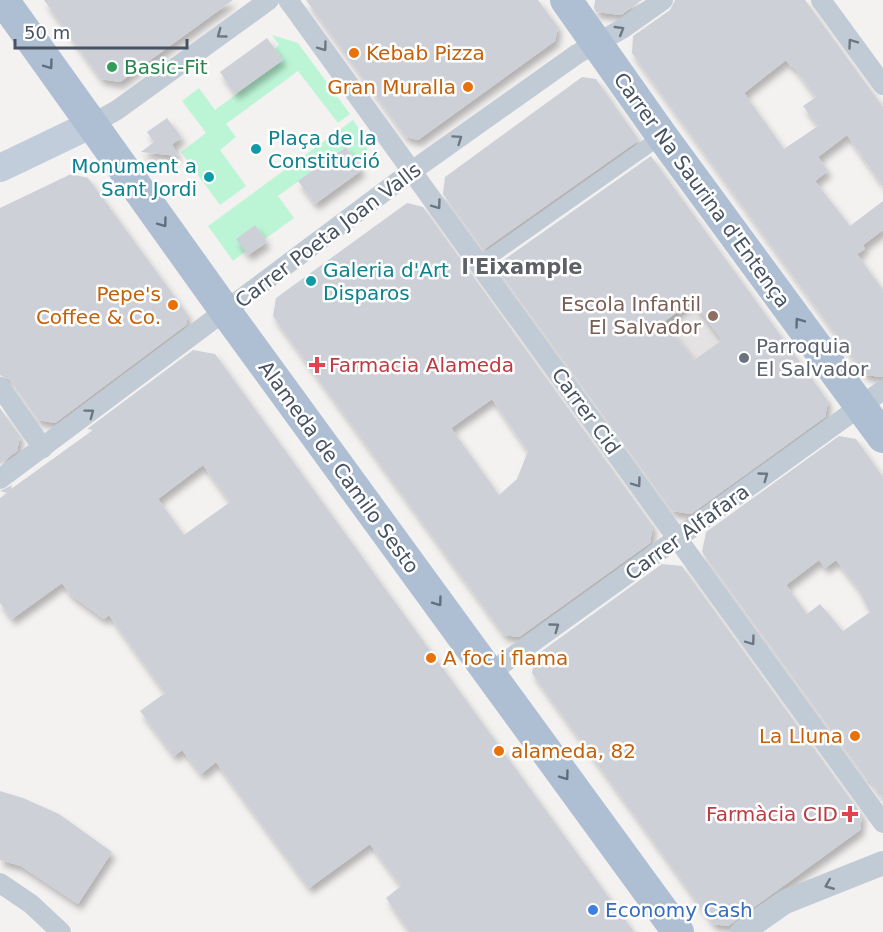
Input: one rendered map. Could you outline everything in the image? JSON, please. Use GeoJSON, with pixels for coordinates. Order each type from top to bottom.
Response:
{"type":"FeatureCollection","features":[{"type":"Feature","properties":{"kind":"main road","name":"Alameda de Camilo Sesto"},"geometry":{"type":"LineString","coordinates":[[3,0],[226,312],[678,932]]}},
{"type":"Feature","properties":{"kind":"main road","name":"Carrer Na Saurina d'Entença"},"geometry":{"type":"LineString","coordinates":[[566,0],[662,136],[872,398],[883,437]]}},
{"type":"Feature","properties":{"kind":"main road"},"geometry":{"type":"LineString","coordinates":[[0,168],[92,124]]}},
{"type":"Feature","properties":{"kind":"street"},"geometry":{"type":"LineString","coordinates":[[92,124],[126,103],[269,0]]}},
{"type":"Feature","properties":{"kind":"street","name":"Carrer Cid"},"geometry":{"type":"LineString","coordinates":[[288,0],[883,823]]}},
{"type":"Feature","properties":{"kind":"street","name":"Carrer Poeta Joan Valls"},"geometry":{"type":"LineString","coordinates":[[0,479],[412,171],[578,54],[622,30],[663,0]]}},
{"type":"Feature","properties":{"kind":"street"},"geometry":{"type":"LineString","coordinates":[[821,0],[883,85]]}},
{"type":"Feature","properties":{"kind":"street"},"geometry":{"type":"LineString","coordinates":[[480,264],[662,136]]}},
{"type":"Feature","properties":{"kind":"street"},"geometry":{"type":"LineString","coordinates":[[0,387],[43,448]]}},
{"type":"Feature","properties":{"kind":"street","name":"Carrer Alfafara"},"geometry":{"type":"LineString","coordinates":[[490,673],[872,398]]}},
{"type":"Feature","properties":{"kind":"street"},"geometry":{"type":"LineString","coordinates":[[742,932],[785,902],[883,863]]}},
{"type":"Feature","properties":{"kind":"street"},"geometry":{"type":"LineString","coordinates":[[0,883],[31,904],[61,932]]}},
{"type":"Feature","properties":{"kind":"shaded area","name":"Escola Infantil El Salvador"},"geometry":{"type":"Polygon","coordinates":[[[734,271],[763,311],[694,360],[664,322],[734,271]]]}},
{"type":"Feature","properties":{"kind":"green space"},"geometry":{"type":"Polygon","coordinates":[[[272,35],[298,43],[350,114],[338,123],[298,71],[226,124],[236,137],[220,150],[246,186],[220,205],[181,152],[206,133],[182,101],[199,88],[215,110],[282,60],[275,49],[279,45],[272,35]]]}},
{"type":"Feature","properties":{"kind":"green space"},"geometry":{"type":"Polygon","coordinates":[[[353,120],[368,141],[366,165],[358,154],[353,157],[346,147],[278,196],[294,218],[265,239],[255,226],[245,252],[233,261],[208,226],[353,120]]]}},
{"type":"Feature","properties":{"kind":"building"},"geometry":{"type":"Polygon","coordinates":[[[44,0],[233,0],[120,82],[101,79],[44,0]]]}},
{"type":"Feature","properties":{"kind":"building"},"geometry":{"type":"Polygon","coordinates":[[[306,0],[538,0],[558,27],[555,41],[418,140],[406,137],[306,0]]]}},
{"type":"Feature","properties":{"kind":"building"},"geometry":{"type":"Polygon","coordinates":[[[595,0],[642,0],[621,15],[596,12],[595,0]]]}},
{"type":"Feature","properties":{"kind":"building"},"geometry":{"type":"Polygon","coordinates":[[[675,0],[805,0],[883,107],[883,186],[847,135],[818,157],[828,171],[815,181],[850,226],[883,201],[883,230],[863,245],[865,249],[857,254],[883,290],[883,377],[865,375],[632,53],[633,36],[670,10],[675,0]],[[786,60],[744,93],[784,149],[818,126],[803,106],[816,97],[793,66],[791,67],[786,60]]]}},
{"type":"Feature","properties":{"kind":"building"},"geometry":{"type":"Polygon","coordinates":[[[267,38],[283,60],[235,94],[220,72],[267,38]]]}},
{"type":"Feature","properties":{"kind":"building"},"geometry":{"type":"Polygon","coordinates":[[[582,77],[596,79],[639,140],[483,250],[443,194],[445,177],[582,77]]]}},
{"type":"Feature","properties":{"kind":"building"},"geometry":{"type":"Polygon","coordinates":[[[167,118],[182,138],[172,144],[178,156],[141,152],[154,142],[147,132],[167,118]]]}},
{"type":"Feature","properties":{"kind":"building"},"geometry":{"type":"Polygon","coordinates":[[[346,147],[362,170],[315,204],[298,181],[346,147]]]}},
{"type":"Feature","properties":{"kind":"building"},"geometry":{"type":"Polygon","coordinates":[[[651,156],[828,401],[825,417],[691,514],[672,511],[495,266],[651,156]],[[692,301],[664,322],[694,360],[722,340],[692,301]]]}},
{"type":"Feature","properties":{"kind":"building"},"geometry":{"type":"Polygon","coordinates":[[[71,174],[88,178],[188,315],[186,325],[55,423],[38,420],[10,380],[0,375],[0,208],[71,174]]]}},
{"type":"Feature","properties":{"kind":"building"},"geometry":{"type":"Polygon","coordinates":[[[407,203],[423,207],[653,526],[650,543],[519,637],[504,635],[273,316],[276,298],[407,203]],[[492,399],[451,428],[499,495],[517,479],[528,451],[492,399]]]}},
{"type":"Feature","properties":{"kind":"building"},"geometry":{"type":"Polygon","coordinates":[[[255,225],[267,242],[248,255],[236,239],[255,225]]]}},
{"type":"Feature","properties":{"kind":"building"},"geometry":{"type":"Polygon","coordinates":[[[193,350],[215,354],[634,932],[410,932],[386,898],[401,886],[370,844],[309,888],[216,762],[201,774],[182,750],[174,756],[140,711],[165,693],[109,615],[104,619],[71,595],[62,583],[12,619],[0,603],[0,498],[7,493],[0,491],[12,485],[11,489],[93,430],[87,429],[193,350]],[[203,465],[158,499],[184,535],[230,502],[203,465]]]}},
{"type":"Feature","properties":{"kind":"building"},"geometry":{"type":"Polygon","coordinates":[[[0,408],[20,436],[17,451],[0,464],[0,408]]]}},
{"type":"Feature","properties":{"kind":"building"},"geometry":{"type":"Polygon","coordinates":[[[839,436],[856,439],[883,477],[883,799],[702,552],[706,532],[839,436]],[[819,560],[786,585],[807,614],[820,604],[843,631],[870,612],[858,588],[836,560],[825,568],[819,560]]]}},
{"type":"Feature","properties":{"kind":"building"},"geometry":{"type":"Polygon","coordinates":[[[662,564],[682,566],[862,815],[860,830],[728,926],[713,924],[532,673],[535,656],[662,564]]]}},
{"type":"Feature","properties":{"kind":"building"},"geometry":{"type":"Polygon","coordinates":[[[0,791],[23,798],[59,814],[112,852],[78,904],[21,866],[0,860],[0,791]]]}},
{"type":"Feature","properties":{"kind":"place","name":"Kebab Pizza"},"geometry":{"type":"Point","coordinates":[354,53]}},
{"type":"Feature","properties":{"kind":"place","name":"Basic-Fit"},"geometry":{"type":"Point","coordinates":[112,67]}},
{"type":"Feature","properties":{"kind":"place","name":"Gran Muralla"},"geometry":{"type":"Point","coordinates":[468,87]}},
{"type":"Feature","properties":{"kind":"place","name":"Plaça de la Constitució"},"geometry":{"type":"Point","coordinates":[256,149]}},
{"type":"Feature","properties":{"kind":"place","name":"Monument a Sant Jordi"},"geometry":{"type":"Point","coordinates":[209,177]}},
{"type":"Feature","properties":{"kind":"place","name":"Galeria d'Art Disparos"},"geometry":{"type":"Point","coordinates":[311,281]}},
{"type":"Feature","properties":{"kind":"place","name":"Pepe's Coffee & Co."},"geometry":{"type":"Point","coordinates":[173,305]}},
{"type":"Feature","properties":{"kind":"place","name":"Escola Infantil El Salvador"},"geometry":{"type":"Point","coordinates":[713,316]}},
{"type":"Feature","properties":{"kind":"place","name":"Parroquia El Salvador"},"geometry":{"type":"Point","coordinates":[744,358]}},
{"type":"Feature","properties":{"kind":"place","name":"Farmacia Alameda"},"geometry":{"type":"Point","coordinates":[317,365]}},
{"type":"Feature","properties":{"kind":"place","name":"A foc i flama"},"geometry":{"type":"Point","coordinates":[431,658]}},
{"type":"Feature","properties":{"kind":"place","name":"La Lluna"},"geometry":{"type":"Point","coordinates":[855,736]}},
{"type":"Feature","properties":{"kind":"place","name":"alameda, 82"},"geometry":{"type":"Point","coordinates":[499,751]}},
{"type":"Feature","properties":{"kind":"place","name":"Farmàcia CID"},"geometry":{"type":"Point","coordinates":[850,814]}},
{"type":"Feature","properties":{"kind":"place","name":"Economy Cash"},"geometry":{"type":"Point","coordinates":[593,910]}},
{"type":"Feature","properties":{"kind":"district","name":"l'Eixample"},"geometry":{"type":"Point","coordinates":[522,267]}}]}
